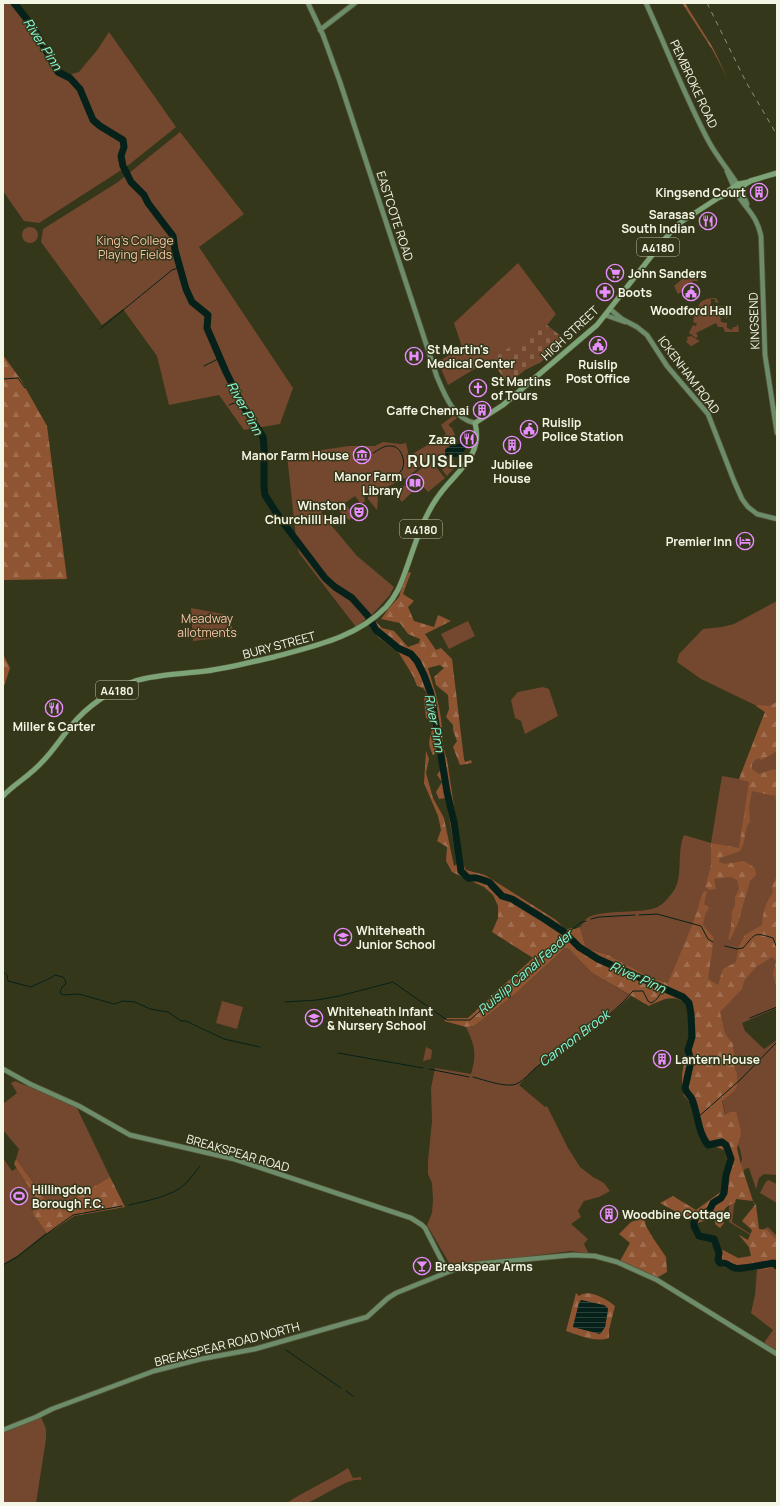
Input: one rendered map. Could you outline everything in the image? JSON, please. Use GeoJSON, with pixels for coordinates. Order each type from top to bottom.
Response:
{"type":"FeatureCollection","features":[{"type":"Feature","properties":{"kind":"main road"},"geometry":{"type":"LineString","coordinates":[[736,187],[777,173]]}},
{"type":"Feature","properties":{"kind":"main road","name":"HIGH STREET"},"geometry":{"type":"LineString","coordinates":[[476,423],[502,406],[592,329],[610,309],[674,228],[736,187]]}},
{"type":"Feature","properties":{"kind":"main road","name":"BURY STREET"},"geometry":{"type":"LineString","coordinates":[[3,796],[28,776],[42,762],[71,726],[86,711],[125,685],[149,678],[232,667],[317,646],[354,631],[376,617],[396,595],[431,507],[441,491],[476,450],[478,434],[476,423]]}},
{"type":"Feature","properties":{"kind":"street","name":"EASTCOTE ROAD"},"geometry":{"type":"LineString","coordinates":[[308,3],[323,35],[340,82],[437,377],[449,401],[459,416],[465,420],[476,423]]}},
{"type":"Feature","properties":{"kind":"street"},"geometry":{"type":"LineString","coordinates":[[320,30],[355,3]]}},
{"type":"Feature","properties":{"kind":"street","name":"PEMBROKE ROAD"},"geometry":{"type":"LineString","coordinates":[[646,3],[702,128],[736,187]]}},
{"type":"Feature","properties":{"kind":"street","name":"KINGSEND"},"geometry":{"type":"LineString","coordinates":[[736,187],[758,226],[761,236],[765,355],[777,433]]}},
{"type":"Feature","properties":{"kind":"street","name":"ICKENHAM ROAD"},"geometry":{"type":"LineString","coordinates":[[610,309],[629,323]]}},
{"type":"Feature","properties":{"kind":"street","name":"ICKENHAM ROAD"},"geometry":{"type":"LineString","coordinates":[[605,315],[629,323],[637,327],[646,335],[667,366],[708,414],[734,481],[746,505],[755,513],[777,519]]}},
{"type":"Feature","properties":{"kind":"street","name":"BREAKSPEAR ROAD"},"geometry":{"type":"LineString","coordinates":[[3,1069],[30,1084],[79,1106],[130,1135],[234,1159],[411,1218],[425,1228],[445,1267],[451,1271]]}},
{"type":"Feature","properties":{"kind":"street","name":"BREAKSPEAR ROAD NORTH"},"geometry":{"type":"LineString","coordinates":[[3,1430],[58,1407],[154,1372],[201,1359],[255,1349],[367,1317],[388,1298],[396,1293],[451,1271],[476,1264],[572,1256],[595,1256],[617,1262],[657,1280],[777,1354]]}},
{"type":"Feature","properties":{"kind":"green space"},"geometry":{"type":"Polygon","coordinates":[[[3,3],[17,3],[34,25],[61,70],[68,75],[79,72],[98,49],[109,32],[176,127],[126,167],[39,223],[24,221],[3,191],[3,3]]]}},
{"type":"Feature","properties":{"kind":"green space"},"geometry":{"type":"Polygon","coordinates":[[[682,3],[685,3],[713,48],[727,77],[712,49],[682,3]]]}},
{"type":"Feature","properties":{"kind":"green space","name":"King's College Playing Fields"},"geometry":{"type":"Polygon","coordinates":[[[180,132],[244,214],[199,247],[293,388],[280,424],[244,430],[219,395],[169,405],[157,356],[123,309],[102,325],[41,242],[43,229],[118,182],[180,132]]]}},
{"type":"Feature","properties":{"kind":"green space"},"geometry":{"type":"Polygon","coordinates":[[[30,227],[37,232],[38,235],[33,242],[30,243],[23,238],[22,235],[27,228],[30,227]]]}},
{"type":"Feature","properties":{"kind":"green space"},"geometry":{"type":"Polygon","coordinates":[[[518,263],[556,314],[547,325],[448,385],[438,362],[462,347],[454,323],[518,263]]]}},
{"type":"Feature","properties":{"kind":"green space"},"geometry":{"type":"Polygon","coordinates":[[[688,274],[700,274],[698,276],[698,281],[692,281],[694,285],[678,294],[674,286],[688,274]]]}},
{"type":"Feature","properties":{"kind":"green space"},"geometry":{"type":"Polygon","coordinates":[[[716,298],[719,303],[715,302],[715,299],[711,299],[711,306],[722,306],[725,311],[720,310],[719,307],[713,307],[713,310],[715,310],[716,313],[726,314],[728,316],[726,319],[725,315],[720,315],[721,322],[727,323],[727,328],[732,330],[733,327],[736,327],[738,324],[739,332],[725,332],[723,327],[718,327],[716,323],[696,333],[698,336],[696,338],[689,333],[693,325],[696,326],[697,324],[693,322],[695,313],[699,308],[700,303],[704,300],[716,298]]]}},
{"type":"Feature","properties":{"kind":"green space"},"geometry":{"type":"Polygon","coordinates":[[[547,325],[562,337],[563,342],[541,362],[525,370],[508,384],[490,359],[547,325]]]}},
{"type":"Feature","properties":{"kind":"green space"},"geometry":{"type":"Polygon","coordinates":[[[688,336],[700,341],[690,347],[691,346],[686,342],[688,336]]]}},
{"type":"Feature","properties":{"kind":"green space"},"geometry":{"type":"Polygon","coordinates":[[[3,355],[21,380],[47,426],[67,579],[3,580],[3,355]]]}},
{"type":"Feature","properties":{"kind":"green space"},"geometry":{"type":"Polygon","coordinates":[[[454,415],[457,418],[449,424],[449,426],[452,428],[455,435],[450,439],[450,446],[446,448],[446,457],[453,459],[455,467],[447,476],[442,470],[445,467],[438,457],[436,458],[433,456],[405,479],[404,478],[380,491],[376,489],[368,489],[364,496],[365,501],[361,504],[355,496],[345,503],[354,516],[349,520],[331,504],[321,513],[357,556],[394,587],[389,596],[369,618],[352,598],[335,587],[325,578],[299,544],[296,538],[287,455],[349,446],[375,446],[383,442],[401,444],[406,443],[409,456],[446,434],[441,425],[454,415]]]}},
{"type":"Feature","properties":{"kind":"green space"},"geometry":{"type":"Polygon","coordinates":[[[431,461],[445,478],[428,492],[413,475],[431,461]]]}},
{"type":"Feature","properties":{"kind":"green space"},"geometry":{"type":"Polygon","coordinates":[[[405,485],[412,492],[402,502],[394,492],[405,485]]]}},
{"type":"Feature","properties":{"kind":"green space"},"geometry":{"type":"Polygon","coordinates":[[[372,492],[377,493],[377,510],[368,499],[368,494],[372,492]]]}},
{"type":"Feature","properties":{"kind":"green space"},"geometry":{"type":"Polygon","coordinates":[[[297,545],[324,579],[334,588],[351,599],[367,618],[356,627],[299,553],[297,545]]]}},
{"type":"Feature","properties":{"kind":"green space"},"geometry":{"type":"Polygon","coordinates":[[[411,572],[403,594],[414,601],[408,607],[414,621],[434,627],[438,615],[451,621],[425,634],[436,650],[441,648],[452,659],[464,759],[465,762],[471,760],[472,763],[460,765],[453,747],[457,741],[453,730],[453,725],[446,717],[449,709],[448,695],[436,685],[434,677],[444,668],[440,665],[428,668],[440,713],[443,744],[447,759],[461,854],[466,870],[485,875],[556,920],[566,930],[580,927],[585,945],[589,949],[608,955],[652,978],[668,983],[693,923],[702,895],[704,891],[707,891],[704,904],[709,908],[705,915],[703,925],[714,938],[708,979],[718,985],[723,969],[736,962],[739,946],[745,935],[762,925],[765,908],[773,893],[772,887],[777,875],[777,989],[773,974],[776,961],[772,957],[756,967],[744,981],[742,989],[720,1012],[725,1034],[733,1044],[735,1069],[737,1074],[737,1086],[734,1091],[722,1101],[725,1115],[730,1112],[736,1112],[741,1131],[737,1148],[753,1201],[736,1199],[735,1203],[728,1206],[720,1217],[724,1223],[720,1228],[715,1224],[715,1215],[691,1225],[691,1220],[660,1203],[673,1196],[696,1210],[722,1191],[725,1168],[728,1162],[724,1150],[716,1147],[706,1147],[700,1139],[690,1102],[684,1096],[682,1089],[682,1074],[690,1032],[687,1004],[673,998],[649,1006],[592,973],[569,949],[565,948],[515,994],[474,1026],[466,1027],[444,1021],[447,1018],[468,1018],[533,958],[492,932],[498,918],[498,906],[493,895],[484,887],[452,872],[446,861],[447,847],[437,841],[441,830],[438,816],[424,783],[426,751],[429,759],[426,773],[433,798],[444,818],[454,866],[457,864],[446,798],[439,799],[436,792],[442,782],[437,775],[441,769],[437,752],[433,755],[429,745],[432,731],[432,721],[426,718],[424,699],[427,693],[423,688],[417,686],[413,676],[399,653],[378,637],[370,626],[376,622],[382,628],[394,631],[408,647],[419,643],[420,639],[408,634],[400,623],[381,619],[399,597],[406,573],[411,572]]]}},
{"type":"Feature","properties":{"kind":"green space"},"geometry":{"type":"Polygon","coordinates":[[[777,601],[777,1008],[742,1023],[745,1031],[764,1049],[777,1040],[777,1175],[764,1174],[759,1178],[756,1189],[749,1168],[745,1169],[737,1181],[732,1222],[752,1235],[768,1227],[777,1236],[777,1251],[729,1222],[729,1208],[742,1159],[740,1149],[727,1123],[716,1070],[696,1006],[669,983],[652,978],[608,955],[589,949],[585,945],[580,927],[586,919],[591,916],[608,913],[648,910],[660,905],[673,892],[676,886],[679,872],[680,849],[684,835],[711,843],[722,776],[739,779],[765,712],[755,705],[701,679],[677,662],[679,654],[703,629],[734,624],[777,601]]]}},
{"type":"Feature","properties":{"kind":"green space","name":"Meadway allotments"},"geometry":{"type":"Polygon","coordinates":[[[191,608],[228,615],[235,636],[193,641],[191,608]]]}},
{"type":"Feature","properties":{"kind":"green space"},"geometry":{"type":"Polygon","coordinates":[[[468,621],[475,636],[449,649],[441,634],[468,621]]]}},
{"type":"Feature","properties":{"kind":"green space"},"geometry":{"type":"Polygon","coordinates":[[[3,654],[10,668],[3,689],[3,654]]]}},
{"type":"Feature","properties":{"kind":"green space"},"geometry":{"type":"Polygon","coordinates":[[[543,687],[549,689],[558,716],[525,734],[521,721],[515,718],[511,700],[518,692],[543,687]]]}},
{"type":"Feature","properties":{"kind":"green space"},"geometry":{"type":"Polygon","coordinates":[[[777,702],[777,751],[762,760],[758,758],[752,763],[752,769],[759,774],[774,769],[777,770],[777,809],[775,796],[752,791],[749,807],[750,821],[746,829],[744,842],[740,851],[720,858],[719,862],[725,864],[744,861],[755,868],[756,875],[750,881],[738,923],[730,940],[728,939],[732,911],[735,906],[735,897],[739,889],[737,880],[730,877],[714,879],[716,889],[710,890],[705,887],[711,866],[711,843],[739,848],[749,782],[739,779],[765,712],[756,706],[769,706],[777,702]]]}},
{"type":"Feature","properties":{"kind":"green space"},"geometry":{"type":"Polygon","coordinates":[[[565,948],[569,949],[592,973],[631,996],[594,1029],[535,1068],[519,1085],[545,1107],[547,1106],[568,1148],[580,1167],[604,1183],[610,1191],[599,1197],[584,1201],[578,1211],[581,1217],[571,1224],[588,1239],[584,1244],[589,1254],[571,1251],[451,1266],[427,1225],[432,1213],[433,1200],[432,1183],[428,1174],[428,1161],[432,1121],[431,1088],[435,1068],[471,1074],[474,1061],[474,1050],[466,1027],[474,1026],[515,994],[565,948]]]}},
{"type":"Feature","properties":{"kind":"green space"},"geometry":{"type":"Polygon","coordinates":[[[222,1001],[243,1007],[237,1029],[216,1023],[222,1001]]]}},
{"type":"Feature","properties":{"kind":"green space"},"geometry":{"type":"Polygon","coordinates":[[[426,1047],[432,1050],[431,1059],[423,1061],[426,1047]]]}},
{"type":"Feature","properties":{"kind":"green space"},"geometry":{"type":"Polygon","coordinates":[[[15,1081],[76,1106],[110,1177],[64,1204],[49,1205],[16,1159],[19,1149],[3,1130],[3,1104],[17,1093],[11,1083],[15,1081]]]}},
{"type":"Feature","properties":{"kind":"green space"},"geometry":{"type":"Polygon","coordinates":[[[3,1158],[12,1171],[17,1168],[42,1206],[33,1211],[33,1214],[46,1233],[17,1256],[3,1264],[3,1158]]]}},
{"type":"Feature","properties":{"kind":"green space"},"geometry":{"type":"Polygon","coordinates":[[[16,1159],[49,1205],[64,1204],[110,1177],[125,1207],[74,1216],[47,1234],[33,1214],[33,1211],[41,1205],[14,1164],[16,1159]]]}},
{"type":"Feature","properties":{"kind":"green space"},"geometry":{"type":"Polygon","coordinates":[[[768,1180],[777,1184],[777,1203],[760,1193],[768,1180]]]}},
{"type":"Feature","properties":{"kind":"green space"},"geometry":{"type":"Polygon","coordinates":[[[753,1201],[756,1205],[759,1229],[767,1230],[777,1240],[777,1270],[773,1266],[768,1269],[736,1271],[718,1265],[716,1261],[717,1253],[723,1250],[738,1258],[751,1256],[749,1247],[739,1235],[748,1240],[752,1230],[742,1221],[755,1205],[753,1201]]]}},
{"type":"Feature","properties":{"kind":"green space"},"geometry":{"type":"Polygon","coordinates":[[[640,1219],[645,1221],[646,1226],[653,1238],[666,1257],[667,1272],[655,1279],[620,1261],[630,1243],[619,1234],[631,1222],[640,1219]]]}},
{"type":"Feature","properties":{"kind":"green space"},"geometry":{"type":"Polygon","coordinates":[[[773,1266],[777,1270],[777,1351],[764,1343],[773,1330],[751,1313],[755,1295],[757,1269],[768,1269],[773,1266]]]}},
{"type":"Feature","properties":{"kind":"green space"},"geometry":{"type":"Polygon","coordinates":[[[576,1293],[579,1296],[587,1293],[597,1295],[615,1306],[609,1330],[609,1338],[598,1340],[566,1331],[576,1293]],[[579,1303],[573,1327],[601,1333],[605,1327],[608,1310],[579,1303]]]}},
{"type":"Feature","properties":{"kind":"green space"},"geometry":{"type":"Polygon","coordinates":[[[41,1417],[46,1429],[46,1439],[36,1503],[3,1503],[3,1433],[41,1417]]]}},
{"type":"Feature","properties":{"kind":"green space"},"geometry":{"type":"Polygon","coordinates":[[[348,1468],[353,1478],[361,1477],[361,1480],[349,1482],[306,1503],[287,1503],[333,1477],[348,1468]]]}},
{"type":"Feature","properties":{"kind":"shaded area"},"geometry":{"type":"Polygon","coordinates":[[[462,443],[465,444],[466,448],[462,454],[453,459],[445,455],[445,450],[450,446],[462,443]]]}},
{"type":"Feature","properties":{"kind":"shaded area"},"geometry":{"type":"Polygon","coordinates":[[[581,1300],[604,1305],[608,1308],[605,1327],[600,1334],[573,1327],[581,1300]]]}},
{"type":"Feature","properties":{"kind":"waterway","name":"River Pinn"},"geometry":{"type":"LineString","coordinates":[[14,3],[33,27],[58,72],[70,78],[80,89],[93,120],[123,140],[124,147],[121,156],[123,166],[131,182],[144,195],[148,203],[173,236],[175,250],[186,289],[192,302],[208,315],[207,328],[226,372],[242,404],[263,437],[265,495],[281,520],[325,578],[335,587],[352,598],[368,616],[376,630],[398,648],[411,654],[417,661],[431,694],[447,792],[454,822],[461,871],[468,878],[477,878],[489,882],[502,896],[512,899],[546,920],[564,932],[579,947],[598,959],[683,997],[689,1003],[692,1037],[688,1050],[691,1061],[685,1088],[692,1099],[702,1135],[708,1145],[722,1142],[726,1145],[731,1159],[726,1175],[724,1193],[721,1198],[713,1203],[709,1211],[697,1216],[694,1226],[699,1236],[714,1239],[719,1253],[718,1260],[720,1263],[725,1263],[732,1267],[738,1268],[748,1268],[774,1263],[777,1266]]}},
{"type":"Feature","properties":{"kind":"waterway"},"geometry":{"type":"LineString","coordinates":[[100,329],[172,270],[181,267]]}},
{"type":"Feature","properties":{"kind":"waterway"},"geometry":{"type":"LineString","coordinates":[[204,366],[220,358]]}},
{"type":"Feature","properties":{"kind":"waterway"},"geometry":{"type":"LineString","coordinates":[[3,379],[18,378],[25,388]]}},
{"type":"Feature","properties":{"kind":"waterway"},"geometry":{"type":"LineString","coordinates":[[229,405],[240,401]]}},
{"type":"Feature","properties":{"kind":"waterway"},"geometry":{"type":"LineString","coordinates":[[373,453],[388,446],[395,447],[401,452],[404,464],[403,468],[398,474],[386,478]]}},
{"type":"Feature","properties":{"kind":"waterway","name":"Ruislip Canal Feeder"},"geometry":{"type":"LineString","coordinates":[[639,915],[657,914],[701,926],[708,939],[713,942]]}},
{"type":"Feature","properties":{"kind":"waterway","name":"Ruislip Canal Feeder"},"geometry":{"type":"LineString","coordinates":[[591,919],[599,917],[635,915]]}},
{"type":"Feature","properties":{"kind":"waterway","name":"Ruislip Canal Feeder"},"geometry":{"type":"LineString","coordinates":[[285,1002],[317,1000],[339,996],[393,982],[447,1020],[470,1020],[563,937],[580,923],[586,921]]}},
{"type":"Feature","properties":{"kind":"waterway","name":"Ruislip Canal Feeder"},"geometry":{"type":"LineString","coordinates":[[725,946],[737,949],[743,948],[753,937],[756,935],[762,935],[773,938],[777,948]]}},
{"type":"Feature","properties":{"kind":"waterway","name":"Cannon Brook"},"geometry":{"type":"LineString","coordinates":[[3,972],[7,975],[8,981],[31,987],[55,975],[63,977],[66,982],[60,993],[63,995],[79,994],[114,1004],[123,1001],[135,1002],[150,1009],[168,1012],[181,1021],[186,1021],[224,1039],[260,1047]]}},
{"type":"Feature","properties":{"kind":"waterway","name":"Cannon Brook"},"geometry":{"type":"LineString","coordinates":[[473,1077],[503,1085],[519,1083],[536,1067],[612,1012],[633,991],[643,991],[648,1001],[651,1003],[657,999],[663,989]]}},
{"type":"Feature","properties":{"kind":"waterway"},"geometry":{"type":"LineString","coordinates":[[750,1018],[777,1007]]}},
{"type":"Feature","properties":{"kind":"waterway"},"geometry":{"type":"LineString","coordinates":[[697,1118],[740,1080],[777,1042]]}},
{"type":"Feature","properties":{"kind":"waterway","name":"Cannon Brook"},"geometry":{"type":"LineString","coordinates":[[338,1053],[423,1068]]}},
{"type":"Feature","properties":{"kind":"waterway","name":"Cannon Brook"},"geometry":{"type":"LineString","coordinates":[[429,1069],[469,1077]]}},
{"type":"Feature","properties":{"kind":"waterway"},"geometry":{"type":"LineString","coordinates":[[129,1205],[167,1195],[181,1188],[200,1166]]}},
{"type":"Feature","properties":{"kind":"waterway"},"geometry":{"type":"LineString","coordinates":[[3,1265],[17,1257],[73,1215],[122,1206]]}},
{"type":"Feature","properties":{"kind":"waterway"},"geometry":{"type":"LineString","coordinates":[[286,1350],[341,1388]]}},
{"type":"Feature","properties":{"kind":"waterway"},"geometry":{"type":"LineString","coordinates":[[346,1391],[353,1396]]}},
{"type":"Feature","properties":{"kind":"railway"},"geometry":{"type":"LineString","coordinates":[[707,3],[746,82],[777,135]]}},
{"type":"Feature","properties":{"kind":"place","name":"Kingsend Court"},"geometry":{"type":"Point","coordinates":[759,192]}},
{"type":"Feature","properties":{"kind":"place","name":"Sarasas South Indian"},"geometry":{"type":"Point","coordinates":[708,221]}},
{"type":"Feature","properties":{"kind":"place","name":"John Sanders"},"geometry":{"type":"Point","coordinates":[615,273]}},
{"type":"Feature","properties":{"kind":"place","name":"Boots"},"geometry":{"type":"Point","coordinates":[605,292]}},
{"type":"Feature","properties":{"kind":"place","name":"Woodford Hall"},"geometry":{"type":"Point","coordinates":[691,292]}},
{"type":"Feature","properties":{"kind":"place","name":"Ruislip Post Office"},"geometry":{"type":"Point","coordinates":[598,345]}},
{"type":"Feature","properties":{"kind":"place","name":"St Martin's Medical Center"},"geometry":{"type":"Point","coordinates":[414,356]}},
{"type":"Feature","properties":{"kind":"place","name":"St Martins of Tours"},"geometry":{"type":"Point","coordinates":[478,388]}},
{"type":"Feature","properties":{"kind":"place","name":"Caffe Chennai"},"geometry":{"type":"Point","coordinates":[482,410]}},
{"type":"Feature","properties":{"kind":"place","name":"Ruislip Police Station"},"geometry":{"type":"Point","coordinates":[529,429]}},
{"type":"Feature","properties":{"kind":"place","name":"Zaza"},"geometry":{"type":"Point","coordinates":[469,439]}},
{"type":"Feature","properties":{"kind":"place","name":"Jubilee House"},"geometry":{"type":"Point","coordinates":[512,445]}},
{"type":"Feature","properties":{"kind":"place","name":"Manor Farm House"},"geometry":{"type":"Point","coordinates":[362,455]}},
{"type":"Feature","properties":{"kind":"place","name":"Manor Farm Library"},"geometry":{"type":"Point","coordinates":[415,483]}},
{"type":"Feature","properties":{"kind":"place","name":"Winston Churchilll Hall"},"geometry":{"type":"Point","coordinates":[359,512]}},
{"type":"Feature","properties":{"kind":"place","name":"Premier Inn"},"geometry":{"type":"Point","coordinates":[745,541]}},
{"type":"Feature","properties":{"kind":"place","name":"Miller & Carter"},"geometry":{"type":"Point","coordinates":[54,708]}},
{"type":"Feature","properties":{"kind":"place","name":"Whiteheath Junior School"},"geometry":{"type":"Point","coordinates":[343,937]}},
{"type":"Feature","properties":{"kind":"place","name":"Whiteheath Infant & Nursery School"},"geometry":{"type":"Point","coordinates":[314,1018]}},
{"type":"Feature","properties":{"kind":"place","name":"Lantern House"},"geometry":{"type":"Point","coordinates":[662,1059]}},
{"type":"Feature","properties":{"kind":"place","name":"Hillingdon Borough F.C."},"geometry":{"type":"Point","coordinates":[19,1196]}},
{"type":"Feature","properties":{"kind":"place","name":"Woodbine Cottage"},"geometry":{"type":"Point","coordinates":[609,1214]}},
{"type":"Feature","properties":{"kind":"place","name":"Breakspear Arms"},"geometry":{"type":"Point","coordinates":[422,1266]}},
{"type":"Feature","properties":{"kind":"district","name":"RUISLIP"},"geometry":{"type":"Point","coordinates":[441,461]}}]}
